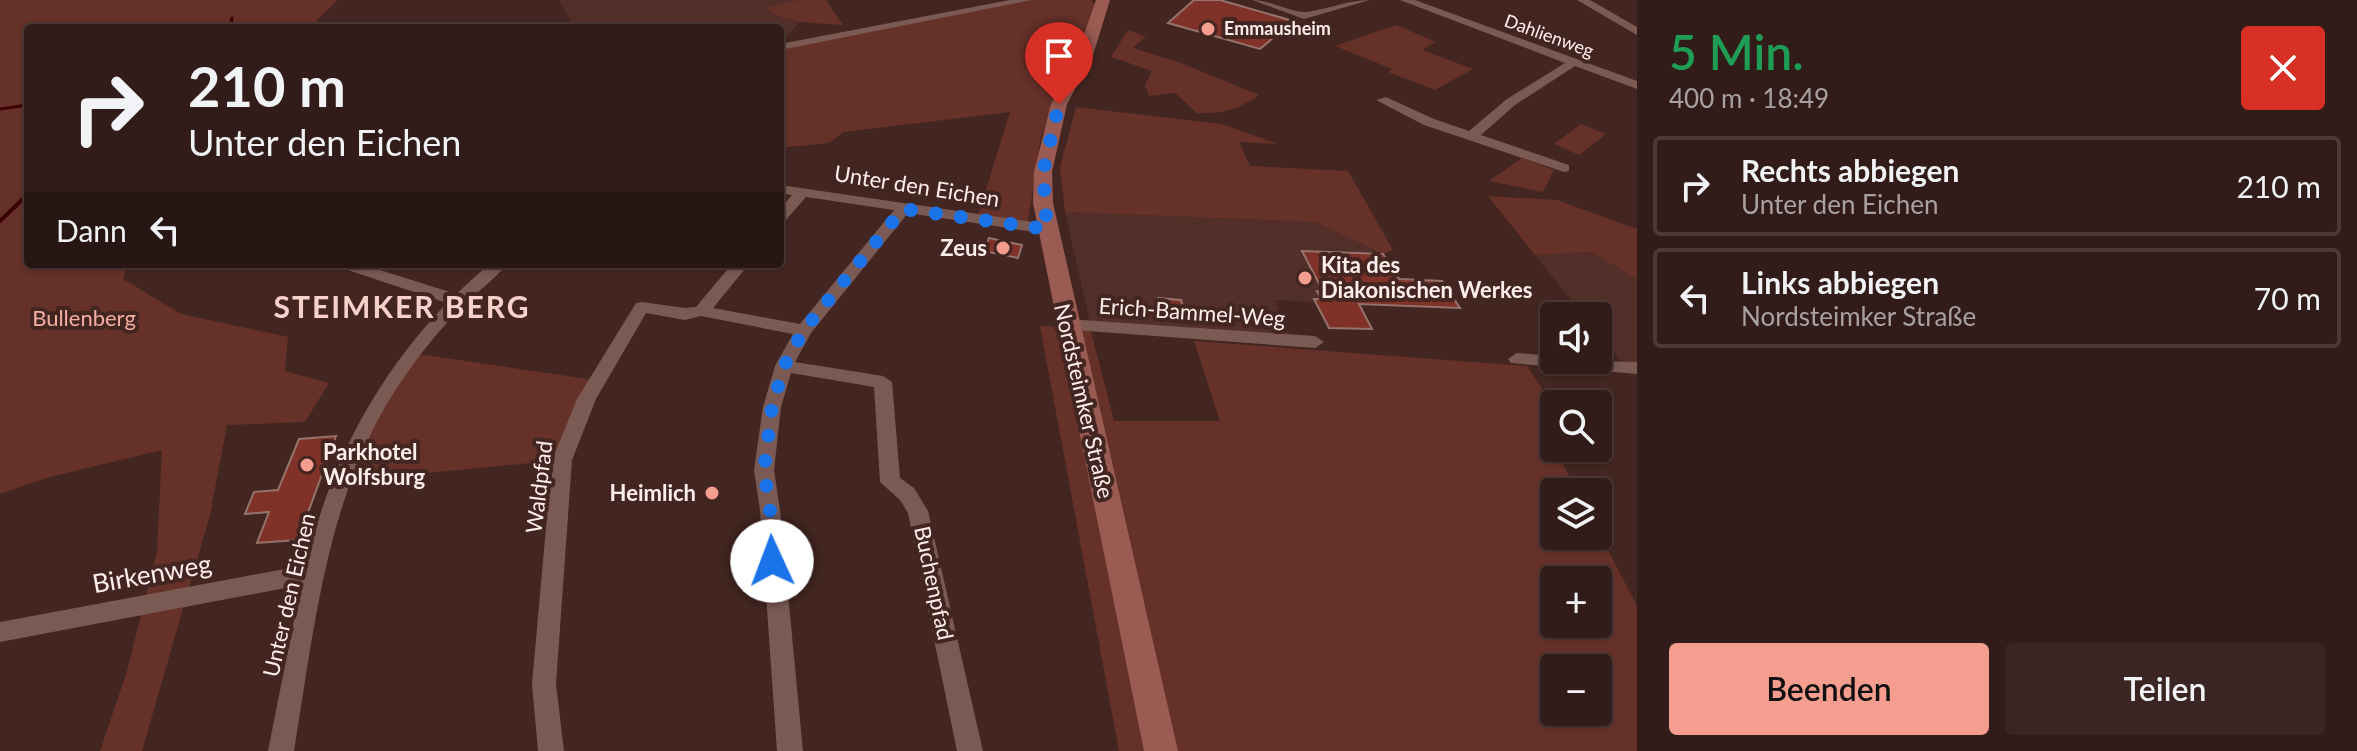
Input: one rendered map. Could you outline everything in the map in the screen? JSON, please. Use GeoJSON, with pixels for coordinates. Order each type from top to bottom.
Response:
{"type":"FeatureCollection","features":[{"type":"Feature","properties":{"kind":"street"},"geometry":{"type":"LineString","coordinates":[[784,46],[1027,0]]}},
{"type":"Feature","properties":{"kind":"street","name":"Nordsteimker Straße"},"geometry":{"type":"LineString","coordinates":[[1103,0],[1085,55],[1059,104],[1050,136],[1043,172],[1047,229],[1161,751]]}},
{"type":"Feature","properties":{"kind":"street","name":"Nordsteimker Straße"},"geometry":{"type":"LineString","coordinates":[[1085,55],[1097,45],[1110,24],[1114,0]]}},
{"type":"Feature","properties":{"kind":"street"},"geometry":{"type":"LineString","coordinates":[[1257,0],[1304,16],[1365,0]]}},
{"type":"Feature","properties":{"kind":"street","name":"Dahlienweg"},"geometry":{"type":"LineString","coordinates":[[1405,0],[1637,85]]}},
{"type":"Feature","properties":{"kind":"street"},"geometry":{"type":"LineString","coordinates":[[1582,0],[1637,32]]}},
{"type":"Feature","properties":{"kind":"street"},"geometry":{"type":"LineString","coordinates":[[1474,134],[1511,102],[1572,63]]}},
{"type":"Feature","properties":{"kind":"street"},"geometry":{"type":"LineString","coordinates":[[1382,100],[1429,122],[1474,134],[1564,168]]}},
{"type":"Feature","properties":{"kind":"street","name":"Unter den Eichen"},"geometry":{"type":"LineString","coordinates":[[784,190],[1047,229]]}},
{"type":"Feature","properties":{"kind":"street"},"geometry":{"type":"LineString","coordinates":[[784,213],[802,193]]}},
{"type":"Feature","properties":{"kind":"street"},"geometry":{"type":"LineString","coordinates":[[790,751],[764,470],[772,407],[784,366],[804,330],[903,209]]}},
{"type":"Feature","properties":{"kind":"street"},"geometry":{"type":"LineString","coordinates":[[357,268],[456,300]]}},
{"type":"Feature","properties":{"kind":"street","name":"Unter den Eichen"},"geometry":{"type":"LineString","coordinates":[[281,751],[314,573],[330,517],[362,432],[411,353],[456,300],[494,268]]}},
{"type":"Feature","properties":{"kind":"street"},"geometry":{"type":"LineString","coordinates":[[701,311],[738,268]]}},
{"type":"Feature","properties":{"kind":"street","name":"Waldpfad"},"geometry":{"type":"LineString","coordinates":[[551,751],[544,684],[562,460],[570,431],[594,380],[642,307],[685,314],[701,311],[804,330]]}},
{"type":"Feature","properties":{"kind":"street","name":"Erich-Bammel-Weg"},"geometry":{"type":"LineString","coordinates":[[1067,325],[1315,342]]}},
{"type":"Feature","properties":{"kind":"street"},"geometry":{"type":"LineString","coordinates":[[1517,359],[1637,368]]}},
{"type":"Feature","properties":{"kind":"street","name":"Buchenpfad"},"geometry":{"type":"LineString","coordinates":[[784,366],[883,382],[890,482],[907,494],[918,511],[970,751]]}},
{"type":"Feature","properties":{"kind":"street","name":"Birkenweg"},"geometry":{"type":"LineString","coordinates":[[0,632],[314,573]]}},
{"type":"Feature","properties":{"kind":"shaded area"},"geometry":{"type":"Polygon","coordinates":[[[559,0],[798,0],[767,8],[800,21],[784,41],[784,24],[573,24],[559,0]]]}},
{"type":"Feature","properties":{"kind":"shaded area"},"geometry":{"type":"Polygon","coordinates":[[[1065,212],[1315,222],[1383,254],[1391,268],[1359,304],[1372,329],[1329,328],[1316,302],[1275,300],[1290,339],[1090,323],[1065,212]]]}},
{"type":"Feature","properties":{"kind":"shaded area"},"geometry":{"type":"Polygon","coordinates":[[[1591,252],[1637,279],[1637,365],[1623,364],[1612,350],[1612,302],[1573,302],[1535,255],[1591,252]]]}},
{"type":"Feature","properties":{"kind":"green space","name":"Bullenberg"},"geometry":{"type":"Polygon","coordinates":[[[0,0],[338,0],[313,24],[24,24],[24,268],[127,268],[123,279],[181,314],[288,337],[285,371],[329,383],[305,422],[227,425],[210,515],[142,751],[100,751],[127,671],[157,551],[162,450],[46,478],[0,494],[0,0]]]}},
{"type":"Feature","properties":{"kind":"green space"},"geometry":{"type":"Polygon","coordinates":[[[798,0],[826,0],[843,25],[792,20],[766,8],[798,0]]]}},
{"type":"Feature","properties":{"kind":"green space"},"geometry":{"type":"Polygon","coordinates":[[[1027,0],[1091,0],[1096,7],[1057,91],[1041,137],[1028,221],[978,215],[1010,112],[844,132],[828,143],[784,148],[784,45],[1027,0]]]}},
{"type":"Feature","properties":{"kind":"green space"},"geometry":{"type":"Polygon","coordinates":[[[1396,25],[1436,42],[1422,50],[1473,69],[1435,90],[1388,72],[1392,69],[1335,46],[1396,25]]]}},
{"type":"Feature","properties":{"kind":"green space"},"geometry":{"type":"Polygon","coordinates":[[[1128,30],[1146,37],[1133,48],[1181,63],[1259,95],[1230,110],[1206,113],[1197,113],[1175,93],[1149,96],[1145,85],[1152,71],[1111,57],[1128,30]]]}},
{"type":"Feature","properties":{"kind":"green space"},"geometry":{"type":"Polygon","coordinates":[[[1076,107],[1222,124],[1278,144],[1239,142],[1250,166],[1348,171],[1393,250],[1383,254],[1315,222],[1065,212],[1060,167],[1076,107]]]}},
{"type":"Feature","properties":{"kind":"green space"},"geometry":{"type":"Polygon","coordinates":[[[1581,124],[1606,134],[1579,155],[1554,144],[1581,124]]]}},
{"type":"Feature","properties":{"kind":"green space"},"geometry":{"type":"Polygon","coordinates":[[[1522,158],[1554,170],[1543,192],[1489,181],[1522,158]]]}},
{"type":"Feature","properties":{"kind":"green space"},"geometry":{"type":"Polygon","coordinates":[[[1488,196],[1557,200],[1637,229],[1637,279],[1591,252],[1535,255],[1488,196]]]}},
{"type":"Feature","properties":{"kind":"green space"},"geometry":{"type":"Polygon","coordinates":[[[1040,326],[1090,328],[1114,421],[1220,421],[1194,341],[1527,366],[1543,390],[1540,390],[1540,462],[1562,462],[1570,478],[1540,478],[1540,550],[1608,550],[1637,606],[1637,751],[1119,751],[1040,326]]]}},
{"type":"Feature","properties":{"kind":"green space"},"geometry":{"type":"Polygon","coordinates":[[[411,353],[594,380],[562,460],[343,481],[411,353]]]}},
{"type":"Feature","properties":{"kind":"building","name":"Emmausheim"},"geometry":{"type":"Polygon","coordinates":[[[1194,0],[1220,0],[1293,21],[1260,49],[1168,23],[1194,0]]]}},
{"type":"Feature","properties":{"kind":"building","name":"Zeus"},"geometry":{"type":"Polygon","coordinates":[[[989,238],[1022,245],[1018,258],[984,251],[989,238]]]}},
{"type":"Feature","properties":{"kind":"building"},"geometry":{"type":"Polygon","coordinates":[[[1302,251],[1383,254],[1399,279],[1442,281],[1460,308],[1359,304],[1372,329],[1329,328],[1314,299],[1321,299],[1317,291],[1323,291],[1302,251]]]}},
{"type":"Feature","properties":{"kind":"building"},"geometry":{"type":"Polygon","coordinates":[[[1158,298],[1181,300],[1185,313],[1162,312],[1158,298]]]}},
{"type":"Feature","properties":{"kind":"building","name":"Parkhotel Wolfsburg"},"geometry":{"type":"Polygon","coordinates":[[[336,436],[298,540],[257,543],[269,512],[245,514],[254,492],[278,490],[299,439],[336,436]]]}},
{"type":"Feature","properties":{"kind":"waterway"},"geometry":{"type":"LineString","coordinates":[[231,24],[232,18]]}},
{"type":"Feature","properties":{"kind":"waterway"},"geometry":{"type":"LineString","coordinates":[[0,109],[24,106]]}},
{"type":"Feature","properties":{"kind":"waterway"},"geometry":{"type":"LineString","coordinates":[[0,221],[24,198]]}},
{"type":"Feature","properties":{"kind":"place","name":"Emmausheim"},"geometry":{"type":"Point","coordinates":[1208,29]}},
{"type":"Feature","properties":{"kind":"place","name":"Zeus"},"geometry":{"type":"Point","coordinates":[1003,248]}},
{"type":"Feature","properties":{"kind":"place","name":"Kita des Diakonischen Werkes"},"geometry":{"type":"Point","coordinates":[1305,278]}},
{"type":"Feature","properties":{"kind":"place","name":"Parkhotel Wolfsburg"},"geometry":{"type":"Point","coordinates":[307,465]}},
{"type":"Feature","properties":{"kind":"place","name":"Heimlich"},"geometry":{"type":"Point","coordinates":[712,493]}},
{"type":"Feature","properties":{"kind":"district","name":"STEIMKER BERG"},"geometry":{"type":"Point","coordinates":[402,308]}},
{"type":"Feature","properties":{"kind":"route"},"geometry":{"type":"LineString","coordinates":[[772,561],[770,510],[764,470],[772,407],[784,366],[804,330],[903,209],[1047,229],[1043,172],[1059,104]]}}]}
